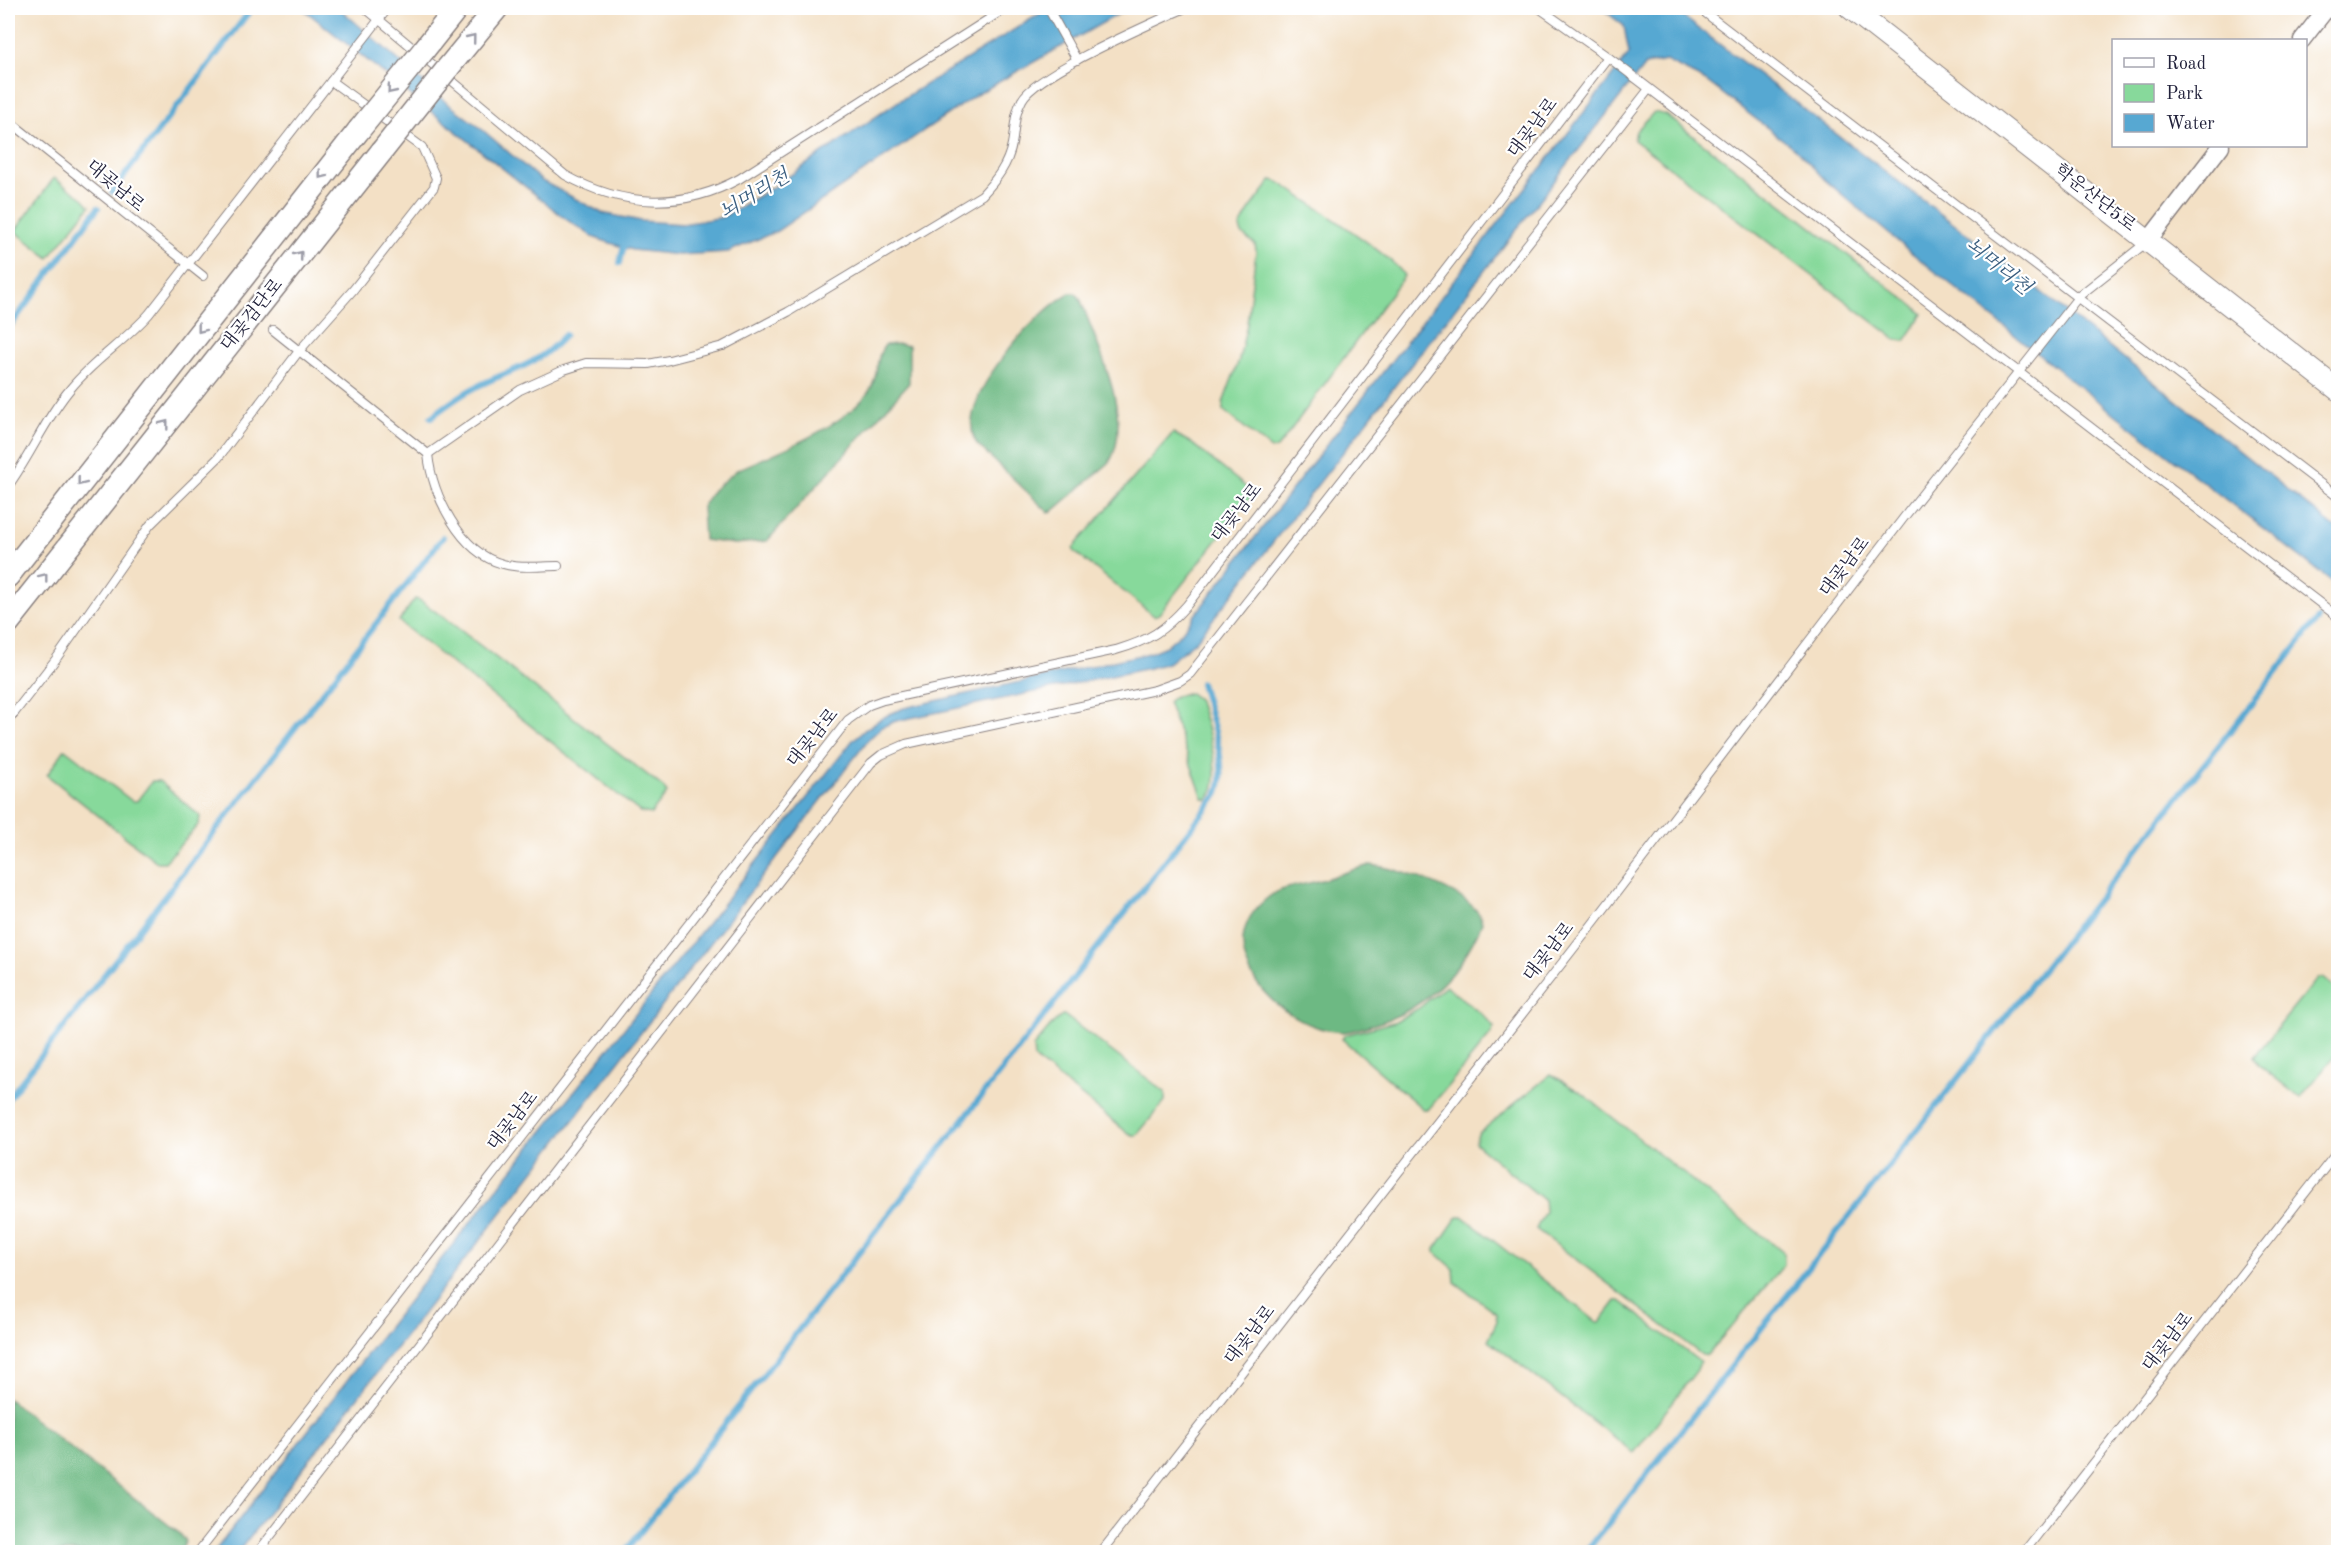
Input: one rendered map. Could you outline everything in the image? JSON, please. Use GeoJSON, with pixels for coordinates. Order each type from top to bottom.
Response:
{"type":"FeatureCollection","features":[{"type":"Feature","properties":{"kind":"main road","name":"대곶검단로"},"geometry":{"type":"LineString","coordinates":[[8,576],[358,130],[457,8]]}},
{"type":"Feature","properties":{"kind":"main road","name":"대곶검단로"},"geometry":{"type":"LineString","coordinates":[[8,623],[497,8]]}},
{"type":"Feature","properties":{"kind":"street","name":"학운산단5로"},"geometry":{"type":"LineString","coordinates":[[1850,8],[2338,390]]}},
{"type":"Feature","properties":{"kind":"street"},"geometry":{"type":"LineString","coordinates":[[2303,39],[2327,8]]}},
{"type":"Feature","properties":{"kind":"street"},"geometry":{"type":"LineString","coordinates":[[2148,241],[2221,147]]}},
{"type":"Feature","properties":{"kind":"lane"},"geometry":{"type":"LineString","coordinates":[[365,8],[376,23],[565,175],[587,188],[653,201],[701,197],[739,179],[1006,8]]}},
{"type":"Feature","properties":{"kind":"lane"},"geometry":{"type":"LineString","coordinates":[[8,486],[71,388],[101,358],[134,331],[388,8]]}},
{"type":"Feature","properties":{"kind":"lane"},"geometry":{"type":"LineString","coordinates":[[1048,8],[1077,60]]}},
{"type":"Feature","properties":{"kind":"lane"},"geometry":{"type":"LineString","coordinates":[[428,454],[520,390],[564,370],[586,363],[648,364],[669,360],[723,346],[788,312],[982,195],[996,180],[1007,162],[1018,109],[1023,97],[1034,87],[1077,60],[1185,8]]}},
{"type":"Feature","properties":{"kind":"lane"},"geometry":{"type":"LineString","coordinates":[[1539,8],[1608,57],[2021,371],[2338,617]]}},
{"type":"Feature","properties":{"kind":"lane"},"geometry":{"type":"LineString","coordinates":[[1699,8],[2079,296],[2338,497]]}},
{"type":"Feature","properties":{"kind":"lane","name":"대곶남로"},"geometry":{"type":"LineString","coordinates":[[198,1552],[848,720],[869,705],[883,700],[1116,650],[1152,638],[1163,630],[1187,605],[1608,57]]}},
{"type":"Feature","properties":{"kind":"lane"},"geometry":{"type":"LineString","coordinates":[[8,721],[56,659],[150,525],[218,458],[299,351],[428,196],[436,178],[422,147],[331,81]]}},
{"type":"Feature","properties":{"kind":"lane"},"geometry":{"type":"LineString","coordinates":[[258,1552],[871,763],[881,755],[906,744],[1155,690],[1180,681],[1190,674],[1649,89]]}},
{"type":"Feature","properties":{"kind":"lane","name":"대곶남로"},"geometry":{"type":"LineString","coordinates":[[8,120],[203,276]]}},
{"type":"Feature","properties":{"kind":"lane","name":"대곶남로"},"geometry":{"type":"LineString","coordinates":[[1101,1552],[1584,934],[1905,516],[2079,296],[2148,241]]}},
{"type":"Feature","properties":{"kind":"lane"},"geometry":{"type":"LineString","coordinates":[[273,330],[428,454],[430,475],[439,499],[460,532],[482,553],[493,561],[512,566],[558,566]]}},
{"type":"Feature","properties":{"kind":"lane","name":"대곶남로"},"geometry":{"type":"LineString","coordinates":[[2024,1552],[2338,1151]]}},
{"type":"Feature","properties":{"kind":"green space"},"geometry":{"type":"Polygon","coordinates":[[[1654,112],[1666,115],[1919,310],[1923,314],[1905,341],[1897,340],[1634,140],[1636,131],[1654,112]]]}},
{"type":"Feature","properties":{"kind":"green space"},"geometry":{"type":"Polygon","coordinates":[[[54,178],[84,199],[90,206],[49,258],[15,231],[54,178]]]}},
{"type":"Feature","properties":{"kind":"green space"},"geometry":{"type":"Polygon","coordinates":[[[1272,180],[1279,182],[1368,243],[1398,268],[1404,276],[1276,449],[1271,449],[1223,410],[1223,403],[1239,360],[1247,324],[1256,251],[1255,244],[1242,234],[1240,227],[1250,209],[1272,180]]]}},
{"type":"Feature","properties":{"kind":"green space"},"geometry":{"type":"Polygon","coordinates":[[[1070,293],[1075,293],[1080,298],[1110,380],[1116,403],[1118,425],[1116,445],[1109,463],[1053,511],[1048,512],[977,444],[972,426],[975,406],[1001,360],[1037,318],[1070,293]]]}},
{"type":"Feature","properties":{"kind":"green space"},"geometry":{"type":"Polygon","coordinates":[[[885,345],[909,346],[909,383],[767,541],[735,544],[704,540],[702,507],[713,490],[737,470],[791,446],[847,414],[871,388],[885,345]]]}},
{"type":"Feature","properties":{"kind":"green space"},"geometry":{"type":"Polygon","coordinates":[[[1173,433],[1191,443],[1251,491],[1251,497],[1159,614],[1154,616],[1073,548],[1173,433]]]}},
{"type":"Feature","properties":{"kind":"green space"},"geometry":{"type":"Polygon","coordinates":[[[415,599],[455,626],[663,787],[667,793],[651,814],[640,812],[403,625],[399,621],[415,599]]]}},
{"type":"Feature","properties":{"kind":"green space"},"geometry":{"type":"Polygon","coordinates":[[[1190,693],[1198,699],[1213,751],[1215,780],[1207,800],[1203,798],[1168,702],[1175,696],[1190,693]]]}},
{"type":"Feature","properties":{"kind":"green space"},"geometry":{"type":"Polygon","coordinates":[[[65,749],[132,801],[137,801],[152,781],[159,781],[200,816],[199,824],[165,862],[157,862],[47,775],[65,749]]]}},
{"type":"Feature","properties":{"kind":"green space"},"geometry":{"type":"Polygon","coordinates":[[[1370,865],[1397,871],[1452,892],[1478,912],[1482,923],[1463,958],[1451,974],[1422,1001],[1388,1020],[1352,1031],[1342,1032],[1319,1028],[1295,1017],[1274,1002],[1257,983],[1246,961],[1243,939],[1250,917],[1270,896],[1289,888],[1370,865]]]}},
{"type":"Feature","properties":{"kind":"green space"},"geometry":{"type":"Polygon","coordinates":[[[2318,978],[2322,978],[2338,990],[2338,1052],[2300,1098],[2258,1064],[2254,1057],[2318,978]]]}},
{"type":"Feature","properties":{"kind":"green space"},"geometry":{"type":"Polygon","coordinates":[[[1446,986],[1484,1016],[1494,1027],[1491,1034],[1428,1110],[1423,1109],[1342,1039],[1345,1035],[1394,1022],[1419,1008],[1446,986]]]}},
{"type":"Feature","properties":{"kind":"green space"},"geometry":{"type":"Polygon","coordinates":[[[1064,1015],[1165,1092],[1165,1101],[1136,1136],[1128,1133],[1034,1058],[1033,1047],[1055,1021],[1064,1015]]]}},
{"type":"Feature","properties":{"kind":"green space"},"geometry":{"type":"Polygon","coordinates":[[[1551,1074],[1583,1094],[1784,1253],[1784,1265],[1707,1355],[1702,1355],[1536,1229],[1545,1211],[1544,1200],[1475,1143],[1478,1134],[1551,1074]]]}},
{"type":"Feature","properties":{"kind":"green space"},"geometry":{"type":"Polygon","coordinates":[[[1458,1216],[1462,1216],[1597,1322],[1600,1322],[1616,1301],[1620,1301],[1700,1362],[1697,1370],[1634,1453],[1488,1340],[1497,1321],[1496,1313],[1455,1282],[1454,1269],[1435,1252],[1458,1216]]]}},
{"type":"Feature","properties":{"kind":"green space"},"geometry":{"type":"Polygon","coordinates":[[[8,1399],[179,1533],[186,1541],[180,1552],[8,1552],[8,1399]]]}},
{"type":"Feature","properties":{"kind":"water"},"geometry":{"type":"Polygon","coordinates":[[[302,8],[339,8],[447,103],[478,126],[542,181],[602,213],[641,221],[683,224],[723,217],[770,189],[899,101],[1049,8],[1129,8],[976,95],[777,231],[728,252],[679,255],[632,250],[595,238],[567,220],[302,8]]]}},
{"type":"Feature","properties":{"kind":"water","name":"뇌머리천"},"geometry":{"type":"Polygon","coordinates":[[[1601,8],[1672,8],[2010,267],[2338,530],[2338,598],[2332,593],[2334,583],[2081,388],[1908,250],[1825,180],[1799,152],[1706,81],[1666,61],[1645,65],[1196,641],[1168,663],[896,721],[882,727],[869,739],[238,1552],[214,1552],[427,1277],[853,740],[877,721],[904,708],[1149,653],[1166,646],[1181,633],[1629,54],[1624,26],[1601,8]]]}},
{"type":"Feature","properties":{"kind":"waterway"},"geometry":{"type":"LineString","coordinates":[[112,192],[252,8]]}},
{"type":"Feature","properties":{"kind":"waterway"},"geometry":{"type":"LineString","coordinates":[[8,329],[98,208]]}},
{"type":"Feature","properties":{"kind":"waterway"},"geometry":{"type":"LineString","coordinates":[[620,263],[625,240]]}},
{"type":"Feature","properties":{"kind":"waterway"},"geometry":{"type":"LineString","coordinates":[[431,417],[472,389],[524,366],[544,354],[565,335]]}},
{"type":"Feature","properties":{"kind":"waterway"},"geometry":{"type":"LineString","coordinates":[[8,1099],[443,537]]}},
{"type":"Feature","properties":{"kind":"waterway"},"geometry":{"type":"LineString","coordinates":[[1586,1552],[2318,619]]}},
{"type":"Feature","properties":{"kind":"waterway"},"geometry":{"type":"LineString","coordinates":[[625,1552],[1216,796],[1220,785],[1220,757],[1201,683]]}}]}
